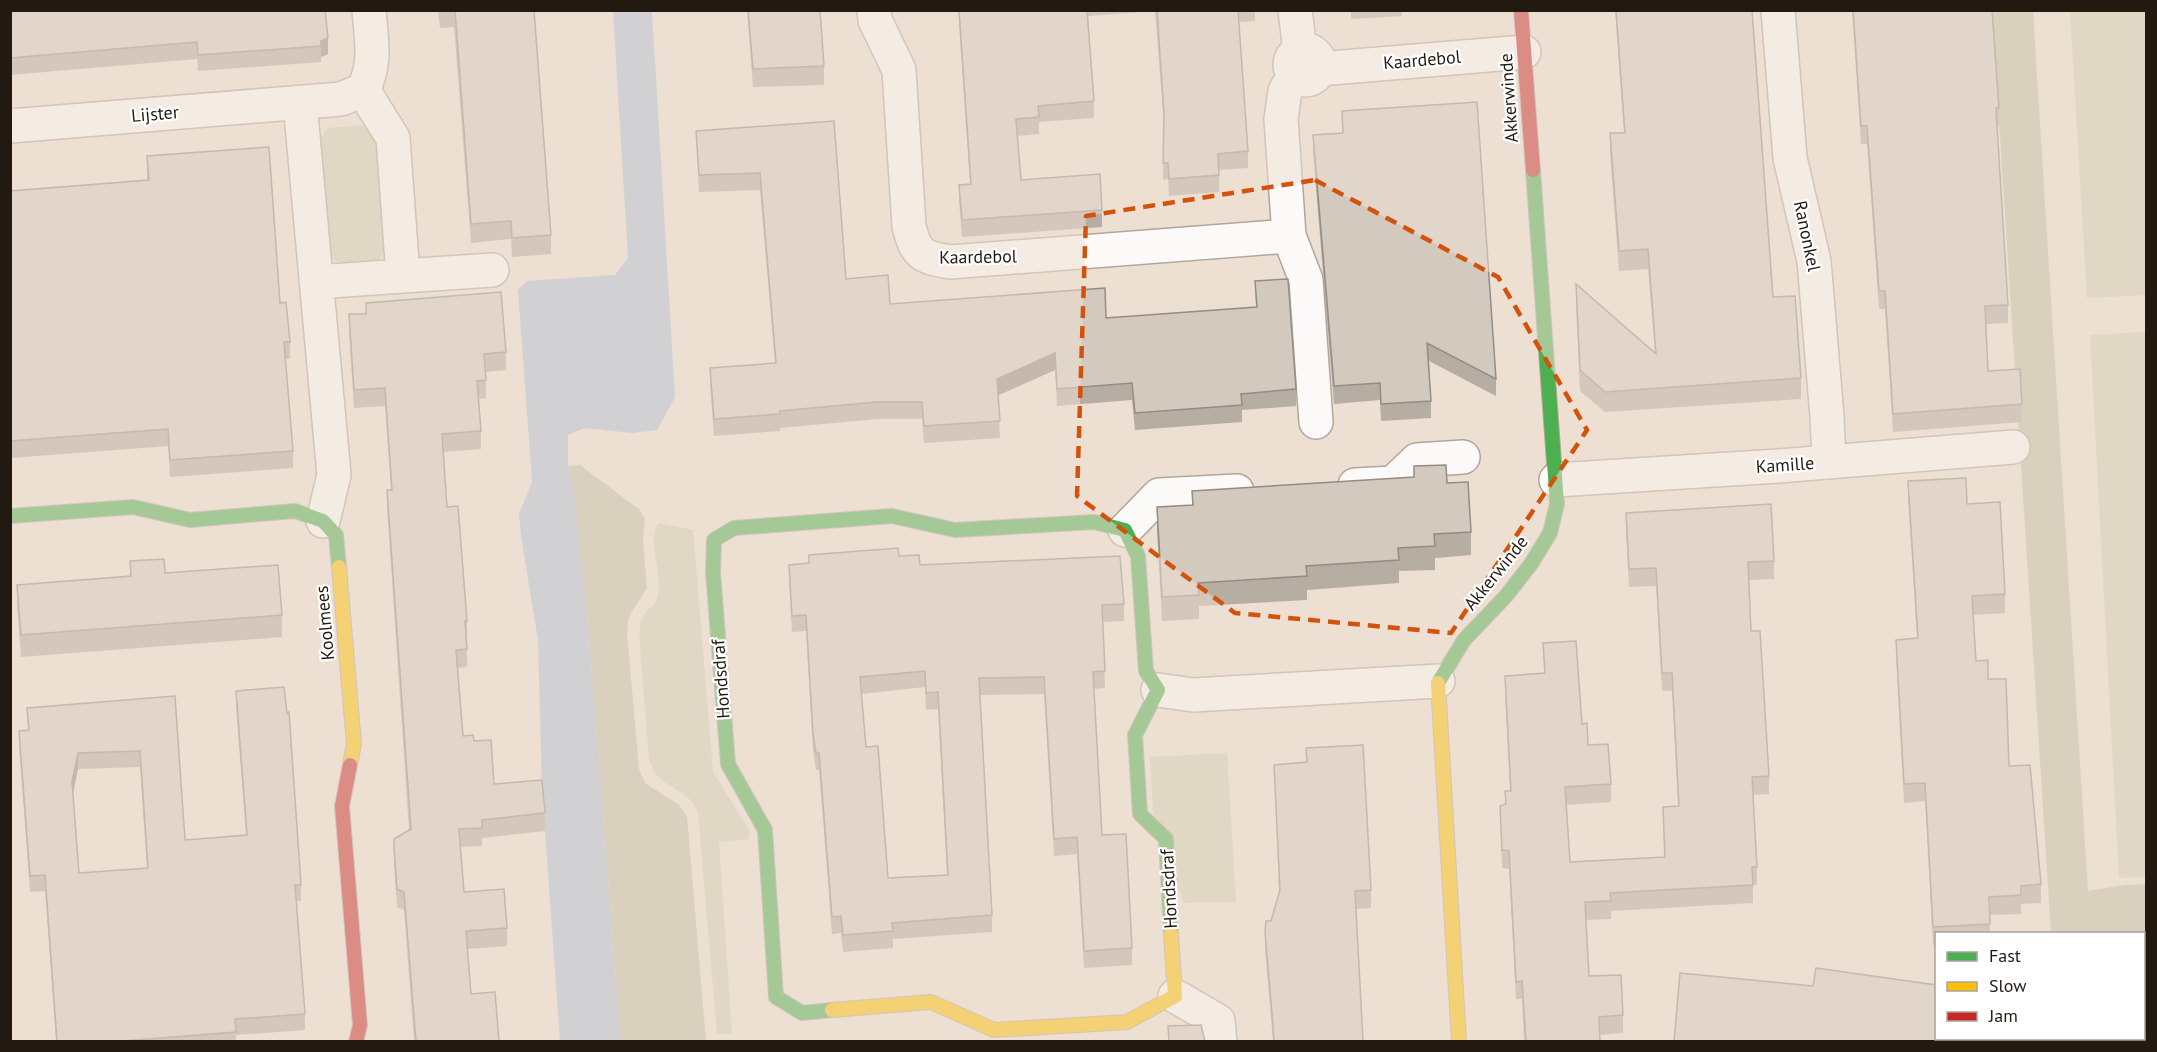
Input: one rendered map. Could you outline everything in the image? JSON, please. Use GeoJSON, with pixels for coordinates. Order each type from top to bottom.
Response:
{"type":"FeatureCollection","features":[{"type":"Feature","properties":{"kind":"street"},"geometry":{"type":"LineString","coordinates":[[369,10],[371,74],[363,90],[393,138],[403,276]]}},
{"type":"Feature","properties":{"kind":"street","name":"Kaardebol"},"geometry":{"type":"LineString","coordinates":[[874,10],[875,20],[899,70],[909,226],[914,245],[928,258],[950,262],[1289,236]]}},
{"type":"Feature","properties":{"kind":"street"},"geometry":{"type":"LineString","coordinates":[[1295,10],[1304,65],[1285,91],[1281,119],[1289,236],[1306,280],[1316,422]]}},
{"type":"Feature","properties":{"kind":"street","name":"Akkerwinde"},"geometry":{"type":"LineString","coordinates":[[1438,681],[1464,640],[1506,596],[1531,564],[1550,533],[1557,504],[1521,10]]}},
{"type":"Feature","properties":{"kind":"street","name":"Ranonkel"},"geometry":{"type":"LineString","coordinates":[[1778,10],[1790,158],[1814,261],[1829,462]]}},
{"type":"Feature","properties":{"kind":"street","name":"Kaardebol"},"geometry":{"type":"LineString","coordinates":[[1304,65],[1524,52]]}},
{"type":"Feature","properties":{"kind":"street","name":"Lijster"},"geometry":{"type":"LineString","coordinates":[[10,126],[341,99],[363,90]]}},
{"type":"Feature","properties":{"kind":"street"},"geometry":{"type":"LineString","coordinates":[[10,516],[133,507],[190,520],[295,511],[323,521],[334,475],[300,103]]}},
{"type":"Feature","properties":{"kind":"street"},"geometry":{"type":"LineString","coordinates":[[316,282],[492,270]]}},
{"type":"Feature","properties":{"kind":"street","name":"Kamille"},"geometry":{"type":"LineString","coordinates":[[1556,480],[2013,447]]}},
{"type":"Feature","properties":{"kind":"street"},"geometry":{"type":"LineString","coordinates":[[1324,487],[1393,483],[1417,460],[1463,457]]}},
{"type":"Feature","properties":{"kind":"street"},"geometry":{"type":"LineString","coordinates":[[1265,489],[1160,495],[1125,530],[1138,556],[1146,671],[1158,690],[1193,695],[1438,681],[1459,1041]]}},
{"type":"Feature","properties":{"kind":"street","name":"Hondsdraf"},"geometry":{"type":"LineString","coordinates":[[1125,530],[1094,522],[956,530],[892,516],[734,528],[714,540],[713,572],[728,764],[765,830],[776,996],[802,1013],[931,1002],[994,1036],[1127,1022],[1175,996],[1166,839],[1140,814],[1135,735],[1158,690]]}},
{"type":"Feature","properties":{"kind":"street","name":"Koolmees"},"geometry":{"type":"LineString","coordinates":[[323,521],[336,535],[354,744],[342,807],[360,1025],[356,1041]]}},
{"type":"Feature","properties":{"kind":"street"},"geometry":{"type":"LineString","coordinates":[[1175,996],[1218,1020],[1220,1041]]}},
{"type":"Feature","properties":{"kind":"highlighted area"},"geometry":{"type":"Polygon","coordinates":[[[1315,180],[1498,277],[1587,430],[1451,633],[1235,613],[1077,496],[1086,216],[1315,180]]]}},
{"type":"Feature","properties":{"kind":"green space"},"geometry":{"type":"Polygon","coordinates":[[[1992,11],[2033,11],[2088,891],[2146,884],[2146,956],[2145,932],[2051,932],[1992,11]]]}},
{"type":"Feature","properties":{"kind":"green space"},"geometry":{"type":"Polygon","coordinates":[[[2070,11],[2146,11],[2146,295],[2087,298],[2070,11]]]}},
{"type":"Feature","properties":{"kind":"green space"},"geometry":{"type":"Polygon","coordinates":[[[362,125],[382,141],[390,245],[374,265],[343,266],[326,254],[317,142],[328,128],[362,125]]]}},
{"type":"Feature","properties":{"kind":"green space"},"geometry":{"type":"Polygon","coordinates":[[[2146,332],[2146,877],[2119,878],[2090,335],[2146,332]]]}},
{"type":"Feature","properties":{"kind":"green space"},"geometry":{"type":"Polygon","coordinates":[[[580,465],[640,510],[645,519],[643,539],[647,588],[631,613],[627,633],[639,769],[645,783],[679,805],[687,816],[706,1041],[621,1041],[588,624],[574,490],[568,466],[580,465]]]}},
{"type":"Feature","properties":{"kind":"green space"},"geometry":{"type":"Polygon","coordinates":[[[659,523],[693,530],[713,772],[749,830],[749,839],[719,842],[732,1034],[717,1034],[698,813],[687,797],[658,776],[649,758],[639,634],[641,621],[655,602],[659,592],[654,543],[659,523]]]}},
{"type":"Feature","properties":{"kind":"green space"},"geometry":{"type":"Polygon","coordinates":[[[1227,753],[1236,902],[1183,903],[1153,811],[1150,757],[1227,753]]]}},
{"type":"Feature","properties":{"kind":"water"},"geometry":{"type":"Polygon","coordinates":[[[613,11],[652,11],[675,397],[657,430],[632,433],[585,428],[568,435],[568,466],[574,490],[588,624],[621,1041],[560,1041],[542,789],[538,640],[519,514],[532,482],[518,290],[527,281],[615,275],[628,258],[613,11]]]}},
{"type":"Feature","properties":{"kind":"building"},"geometry":{"type":"Polygon","coordinates":[[[10,10],[325,10],[328,38],[321,41],[321,46],[198,55],[197,42],[10,58],[10,10]]]}},
{"type":"Feature","properties":{"kind":"building"},"geometry":{"type":"Polygon","coordinates":[[[455,10],[534,10],[551,235],[512,238],[511,221],[471,224],[455,10]]]}},
{"type":"Feature","properties":{"kind":"building"},"geometry":{"type":"Polygon","coordinates":[[[748,10],[820,10],[824,66],[753,69],[748,10]]]}},
{"type":"Feature","properties":{"kind":"building"},"geometry":{"type":"Polygon","coordinates":[[[959,10],[1087,10],[1094,101],[1038,106],[1039,117],[1016,119],[1021,180],[1100,174],[1102,210],[962,220],[959,185],[971,184],[959,10]]]}},
{"type":"Feature","properties":{"kind":"building"},"geometry":{"type":"Polygon","coordinates":[[[1157,10],[1238,10],[1248,151],[1218,154],[1219,175],[1169,179],[1168,163],[1163,163],[1164,113],[1157,10]]]}},
{"type":"Feature","properties":{"kind":"building"},"geometry":{"type":"Polygon","coordinates":[[[1616,10],[1752,10],[1773,297],[1795,296],[1801,378],[1605,392],[1580,370],[1576,284],[1656,354],[1648,249],[1619,251],[1610,133],[1625,133],[1616,10]]]}},
{"type":"Feature","properties":{"kind":"building"},"geometry":{"type":"Polygon","coordinates":[[[1853,10],[1992,10],[2008,305],[1985,306],[1988,371],[2020,369],[2022,404],[1893,414],[1885,291],[1879,291],[1867,126],[1861,126],[1853,10]]]}},
{"type":"Feature","properties":{"kind":"building"},"geometry":{"type":"Polygon","coordinates":[[[1477,102],[1496,379],[1427,343],[1431,401],[1381,404],[1380,383],[1334,386],[1313,135],[1343,133],[1342,111],[1477,102]]]}},
{"type":"Feature","properties":{"kind":"building"},"geometry":{"type":"Polygon","coordinates":[[[834,121],[846,279],[888,275],[890,304],[1105,288],[1106,318],[1257,307],[1255,281],[1288,279],[1296,389],[1241,394],[1242,405],[1135,413],[1132,383],[1057,389],[1055,353],[997,379],[1000,421],[924,426],[922,402],[877,402],[780,411],[780,414],[714,419],[710,368],[776,363],[760,173],[699,175],[696,131],[834,121]]]}},
{"type":"Feature","properties":{"kind":"building"},"geometry":{"type":"Polygon","coordinates":[[[269,147],[280,303],[286,302],[290,342],[284,342],[293,451],[170,460],[168,429],[10,441],[10,191],[149,180],[147,156],[269,147]]]}},
{"type":"Feature","properties":{"kind":"building"},"geometry":{"type":"Polygon","coordinates":[[[501,292],[506,352],[484,354],[486,380],[477,381],[481,431],[442,434],[447,507],[458,506],[467,621],[465,621],[467,649],[456,650],[463,736],[473,735],[474,741],[491,740],[494,784],[542,780],[545,813],[482,820],[482,828],[459,829],[464,892],[504,889],[507,928],[466,931],[471,994],[495,992],[499,1041],[416,1041],[404,892],[397,889],[394,848],[394,839],[411,829],[387,490],[392,490],[385,388],[354,390],[349,314],[366,314],[366,303],[501,292]]]}},
{"type":"Feature","properties":{"kind":"building"},"geometry":{"type":"Polygon","coordinates":[[[1446,465],[1447,483],[1468,482],[1471,532],[1434,534],[1435,546],[1398,548],[1399,560],[1306,566],[1307,576],[1198,583],[1199,595],[1162,597],[1157,507],[1193,505],[1192,491],[1414,477],[1414,466],[1446,465]]]}},
{"type":"Feature","properties":{"kind":"building"},"geometry":{"type":"Polygon","coordinates":[[[1966,478],[1967,504],[2000,502],[2005,594],[1972,596],[1976,661],[1988,660],[1988,679],[2006,679],[2009,766],[2030,765],[2041,884],[2021,886],[2021,895],[1989,897],[1990,924],[1933,927],[1925,783],[1904,784],[1896,640],[1918,638],[1908,481],[1966,478]]]}},
{"type":"Feature","properties":{"kind":"building"},"geometry":{"type":"Polygon","coordinates":[[[1771,504],[1774,561],[1748,562],[1751,631],[1760,631],[1769,776],[1752,777],[1757,867],[1752,867],[1753,885],[1610,893],[1611,901],[1585,902],[1589,976],[1621,975],[1623,1015],[1599,1017],[1600,1041],[1526,1041],[1522,981],[1516,982],[1509,851],[1502,850],[1500,806],[1506,804],[1505,791],[1511,791],[1505,676],[1545,673],[1543,643],[1576,641],[1582,724],[1587,723],[1588,745],[1608,744],[1611,784],[1565,787],[1570,862],[1665,857],[1663,807],[1679,806],[1672,673],[1662,673],[1656,568],[1629,569],[1626,513],[1771,504]]]}},
{"type":"Feature","properties":{"kind":"building"},"geometry":{"type":"Polygon","coordinates":[[[898,548],[899,556],[919,555],[920,565],[1120,556],[1124,604],[1102,605],[1105,671],[1093,672],[1102,835],[1126,834],[1132,948],[1084,951],[1077,837],[1054,839],[1044,677],[979,678],[992,915],[892,923],[893,931],[843,935],[841,916],[832,917],[819,753],[816,753],[813,734],[806,615],[792,616],[789,565],[809,563],[809,555],[898,548]],[[925,671],[860,677],[866,747],[878,746],[888,878],[948,875],[938,692],[926,693],[925,671]]]}},
{"type":"Feature","properties":{"kind":"building"},"geometry":{"type":"Polygon","coordinates":[[[164,559],[165,573],[278,565],[282,615],[21,635],[17,585],[131,576],[130,561],[164,559]]]}},
{"type":"Feature","properties":{"kind":"building"},"geometry":{"type":"Polygon","coordinates":[[[284,687],[287,713],[289,712],[301,885],[295,885],[305,1014],[235,1019],[236,1032],[123,1041],[57,1041],[45,875],[30,876],[19,731],[29,730],[27,708],[175,696],[185,840],[247,835],[236,691],[284,687]],[[140,751],[78,753],[72,782],[79,873],[148,868],[140,751]]]}},
{"type":"Feature","properties":{"kind":"building"},"geometry":{"type":"Polygon","coordinates":[[[1363,745],[1371,890],[1355,891],[1363,1041],[1274,1041],[1265,932],[1266,921],[1271,921],[1280,890],[1274,765],[1307,762],[1306,748],[1363,745]]]}},
{"type":"Feature","properties":{"kind":"building"},"geometry":{"type":"Polygon","coordinates":[[[1816,968],[1935,985],[1935,1040],[1957,1041],[1674,1041],[1680,973],[1813,986],[1816,968]]]}},
{"type":"Feature","properties":{"kind":"building"},"geometry":{"type":"Polygon","coordinates":[[[1201,1025],[1205,1041],[1169,1041],[1168,1026],[1201,1025]]]}},
{"type":"Feature","properties":{"kind":"traffic: fast"},"geometry":{"type":"LineString","coordinates":[[1438,683],[1464,640],[1506,596],[1531,564],[1550,533],[1557,504],[1533,170]]}},
{"type":"Feature","properties":{"kind":"traffic: fast"},"geometry":{"type":"LineString","coordinates":[[10,516],[133,507],[190,520],[295,511],[323,521],[336,535],[339,567]]}},
{"type":"Feature","properties":{"kind":"traffic: fast"},"geometry":{"type":"LineString","coordinates":[[892,516],[955,530],[1094,522],[1125,530],[1138,556],[1146,671],[1158,690],[1135,735],[1140,814],[1166,839],[1171,934]]}},
{"type":"Feature","properties":{"kind":"traffic: fast"},"geometry":{"type":"LineString","coordinates":[[832,1010],[802,1013],[776,997],[765,830],[728,764],[713,572],[714,540],[734,528],[892,516]]}},
{"type":"Feature","properties":{"kind":"traffic: slow"},"geometry":{"type":"LineString","coordinates":[[339,567],[354,744],[350,765]]}},
{"type":"Feature","properties":{"kind":"traffic: slow"},"geometry":{"type":"LineString","coordinates":[[1438,683],[1459,1042]]}},
{"type":"Feature","properties":{"kind":"traffic: slow"},"geometry":{"type":"LineString","coordinates":[[832,1010],[931,1002],[994,1030],[1127,1022],[1175,996],[1171,934]]}},
{"type":"Feature","properties":{"kind":"traffic: jam"},"geometry":{"type":"LineString","coordinates":[[1521,10],[1533,170]]}},
{"type":"Feature","properties":{"kind":"traffic: jam"},"geometry":{"type":"LineString","coordinates":[[350,765],[342,806],[360,1025],[356,1042]]}}]}
